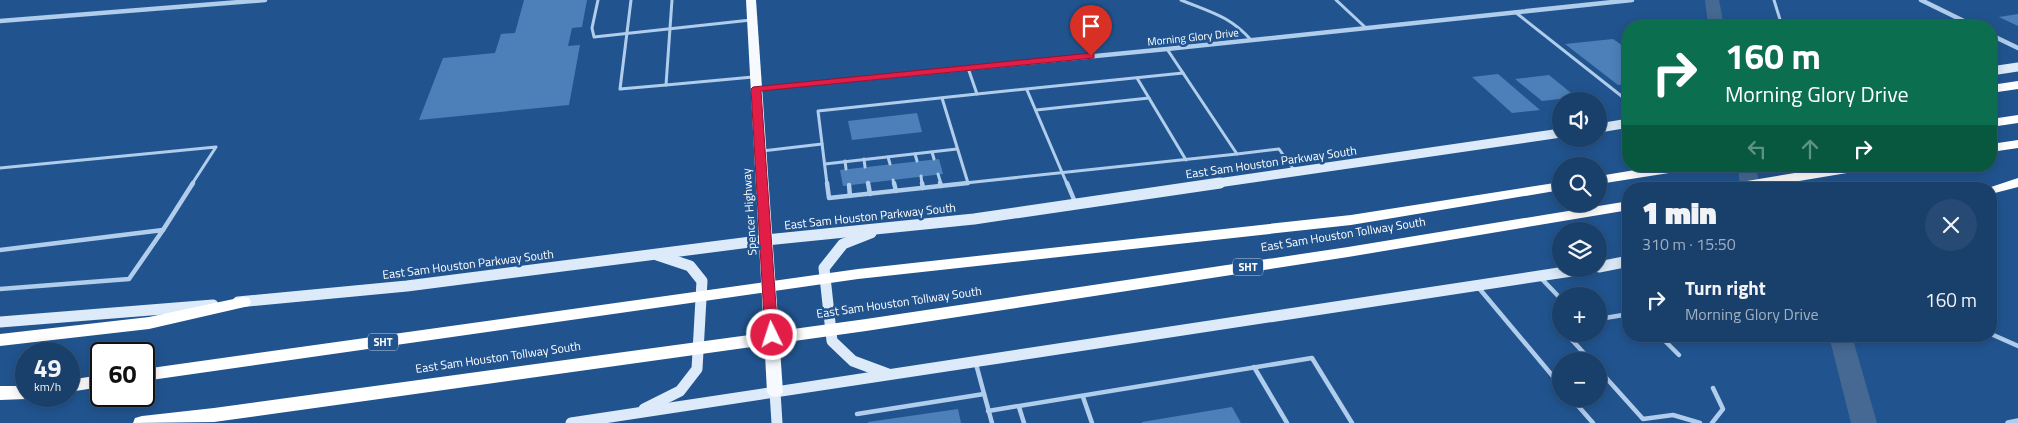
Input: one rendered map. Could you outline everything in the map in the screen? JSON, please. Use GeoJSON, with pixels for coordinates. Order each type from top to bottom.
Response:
{"type":"FeatureCollection","features":[{"type":"Feature","properties":{"kind":"highway"},"geometry":{"type":"LineString","coordinates":[[1997,88],[2018,85]]}},
{"type":"Feature","properties":{"kind":"highway"},"geometry":{"type":"LineString","coordinates":[[1997,122],[2018,119]]}},
{"type":"Feature","properties":{"kind":"highway"},"geometry":{"type":"LineString","coordinates":[[1997,147],[2018,144]]}},
{"type":"Feature","properties":{"kind":"highway"},"geometry":{"type":"LineString","coordinates":[[1607,179],[1650,172]]}},
{"type":"Feature","properties":{"kind":"highway"},"geometry":{"type":"LineString","coordinates":[[1762,182],[1824,172]]}},
{"type":"Feature","properties":{"kind":"highway"},"geometry":{"type":"LineString","coordinates":[[1997,189],[2018,182]]}},
{"type":"Feature","properties":{"kind":"highway","name":"East Sam Houston Tollway South"},"geometry":{"type":"LineString","coordinates":[[155,373],[622,309],[858,274],[1351,220],[1552,187]]}},
{"type":"Feature","properties":{"kind":"highway","name":"East Sam Houston Tollway South"},"geometry":{"type":"LineString","coordinates":[[142,423],[214,415],[866,325],[1348,252],[1622,206]]}},
{"type":"Feature","properties":{"kind":"highway"},"geometry":{"type":"LineString","coordinates":[[0,340],[149,323],[243,302]]}},
{"type":"Feature","properties":{"kind":"highway"},"geometry":{"type":"LineString","coordinates":[[0,393],[15,392]]}},
{"type":"Feature","properties":{"kind":"main road","name":"Spencer Highway"},"geometry":{"type":"LineString","coordinates":[[752,0],[751,20],[777,423]]}},
{"type":"Feature","properties":{"kind":"main road"},"geometry":{"type":"LineString","coordinates":[[1997,70],[2018,67]]}},
{"type":"Feature","properties":{"kind":"main road"},"geometry":{"type":"LineString","coordinates":[[1607,127],[1622,125]]}},
{"type":"Feature","properties":{"kind":"main road","name":"East Sam Houston Parkway South"},"geometry":{"type":"LineString","coordinates":[[0,322],[104,315],[407,286],[766,240],[974,219],[1552,134]]}},
{"type":"Feature","properties":{"kind":"main road"},"geometry":{"type":"LineString","coordinates":[[1997,190],[2018,187]]}},
{"type":"Feature","properties":{"kind":"main road"},"geometry":{"type":"LineString","coordinates":[[884,228],[843,244],[824,268],[832,342],[853,361],[890,375]]}},
{"type":"Feature","properties":{"kind":"main road"},"geometry":{"type":"LineString","coordinates":[[634,413],[680,391],[697,369],[702,281],[690,266],[655,254]]}},
{"type":"Feature","properties":{"kind":"main road"},"geometry":{"type":"LineString","coordinates":[[1607,265],[1622,262]]}},
{"type":"Feature","properties":{"kind":"main road"},"geometry":{"type":"LineString","coordinates":[[571,423],[1552,274]]}},
{"type":"Feature","properties":{"kind":"street"},"geometry":{"type":"LineString","coordinates":[[0,21],[265,0]]}},
{"type":"Feature","properties":{"kind":"street","name":"Morning Glory Drive"},"geometry":{"type":"LineString","coordinates":[[756,89],[1167,49],[1632,0]]}},
{"type":"Feature","properties":{"kind":"street"},"geometry":{"type":"LineString","coordinates":[[1921,0],[1962,20]]}},
{"type":"Feature","properties":{"kind":"street"},"geometry":{"type":"LineString","coordinates":[[1997,38],[2018,48]]}},
{"type":"Feature","properties":{"kind":"street"},"geometry":{"type":"LineString","coordinates":[[2008,423],[2018,421]]}},
{"type":"Feature","properties":{"kind":"lane"},"geometry":{"type":"LineString","coordinates":[[598,0],[592,28],[594,37],[751,20]]}},
{"type":"Feature","properties":{"kind":"lane"},"geometry":{"type":"LineString","coordinates":[[631,0],[620,89],[755,77]]}},
{"type":"Feature","properties":{"kind":"lane"},"geometry":{"type":"LineString","coordinates":[[666,85],[672,0]]}},
{"type":"Feature","properties":{"kind":"lane"},"geometry":{"type":"LineString","coordinates":[[1181,0],[1230,20],[1239,26],[1251,40]]}},
{"type":"Feature","properties":{"kind":"lane"},"geometry":{"type":"LineString","coordinates":[[1336,0],[1366,28]]}},
{"type":"Feature","properties":{"kind":"lane"},"geometry":{"type":"LineString","coordinates":[[1774,0],[1780,20]]}},
{"type":"Feature","properties":{"kind":"lane"},"geometry":{"type":"LineString","coordinates":[[1515,12],[1622,96]]}},
{"type":"Feature","properties":{"kind":"lane"},"geometry":{"type":"LineString","coordinates":[[1167,49],[1236,154]]}},
{"type":"Feature","properties":{"kind":"lane"},"geometry":{"type":"LineString","coordinates":[[968,68],[977,94]]}},
{"type":"Feature","properties":{"kind":"lane"},"geometry":{"type":"LineString","coordinates":[[1183,73],[818,111],[829,198],[1279,149],[1296,172]]}},
{"type":"Feature","properties":{"kind":"lane"},"geometry":{"type":"LineString","coordinates":[[1137,78],[1186,160]]}},
{"type":"Feature","properties":{"kind":"lane"},"geometry":{"type":"LineString","coordinates":[[1027,90],[1076,204]]}},
{"type":"Feature","properties":{"kind":"lane"},"geometry":{"type":"LineString","coordinates":[[942,98],[968,183]]}},
{"type":"Feature","properties":{"kind":"lane"},"geometry":{"type":"LineString","coordinates":[[1036,110],[1149,98]]}},
{"type":"Feature","properties":{"kind":"lane"},"geometry":{"type":"LineString","coordinates":[[760,151],[822,144]]}},
{"type":"Feature","properties":{"kind":"lane"},"geometry":{"type":"LineString","coordinates":[[0,168],[216,147],[129,279],[0,289]]}},
{"type":"Feature","properties":{"kind":"lane"},"geometry":{"type":"LineString","coordinates":[[825,164],[958,149]]}},
{"type":"Feature","properties":{"kind":"lane"},"geometry":{"type":"LineString","coordinates":[[932,152],[934,159]]}},
{"type":"Feature","properties":{"kind":"lane"},"geometry":{"type":"LineString","coordinates":[[915,154],[917,161]]}},
{"type":"Feature","properties":{"kind":"lane"},"geometry":{"type":"LineString","coordinates":[[888,157],[890,164]]}},
{"type":"Feature","properties":{"kind":"lane"},"geometry":{"type":"LineString","coordinates":[[864,159],[865,167]]}},
{"type":"Feature","properties":{"kind":"lane"},"geometry":{"type":"LineString","coordinates":[[845,161],[846,169]]}},
{"type":"Feature","properties":{"kind":"lane"},"geometry":{"type":"LineString","coordinates":[[938,174],[941,186]]}},
{"type":"Feature","properties":{"kind":"lane"},"geometry":{"type":"LineString","coordinates":[[921,176],[923,188]]}},
{"type":"Feature","properties":{"kind":"lane"},"geometry":{"type":"LineString","coordinates":[[893,180],[896,191]]}},
{"type":"Feature","properties":{"kind":"lane"},"geometry":{"type":"LineString","coordinates":[[868,183],[870,194]]}},
{"type":"Feature","properties":{"kind":"lane"},"geometry":{"type":"LineString","coordinates":[[848,185],[850,196]]}},
{"type":"Feature","properties":{"kind":"lane"},"geometry":{"type":"LineString","coordinates":[[0,250],[163,230]]}},
{"type":"Feature","properties":{"kind":"lane"},"geometry":{"type":"LineString","coordinates":[[1539,276],[1552,290]]}},
{"type":"Feature","properties":{"kind":"lane"},"geometry":{"type":"LineString","coordinates":[[1476,285],[1552,375]]}},
{"type":"Feature","properties":{"kind":"lane"},"geometry":{"type":"LineString","coordinates":[[1607,317],[1622,315]]}},
{"type":"Feature","properties":{"kind":"lane"},"geometry":{"type":"LineString","coordinates":[[1997,337],[2018,346]]}},
{"type":"Feature","properties":{"kind":"lane"},"geometry":{"type":"LineString","coordinates":[[1574,342],[1583,352]]}},
{"type":"Feature","properties":{"kind":"lane"},"geometry":{"type":"LineString","coordinates":[[1666,342],[1679,355]]}},
{"type":"Feature","properties":{"kind":"lane"},"geometry":{"type":"LineString","coordinates":[[988,411],[1083,397],[1312,358],[1352,423]]}},
{"type":"Feature","properties":{"kind":"lane"},"geometry":{"type":"LineString","coordinates":[[976,362],[992,423]]}},
{"type":"Feature","properties":{"kind":"lane"},"geometry":{"type":"LineString","coordinates":[[1254,367],[1287,423]]}},
{"type":"Feature","properties":{"kind":"lane"},"geometry":{"type":"LineString","coordinates":[[1607,379],[1643,419],[1673,415],[1700,423]]}},
{"type":"Feature","properties":{"kind":"lane"},"geometry":{"type":"LineString","coordinates":[[1712,423],[1723,409],[1713,388]]}},
{"type":"Feature","properties":{"kind":"lane"},"geometry":{"type":"LineString","coordinates":[[857,414],[984,394]]}},
{"type":"Feature","properties":{"kind":"lane"},"geometry":{"type":"LineString","coordinates":[[1083,397],[1092,423]]}},
{"type":"Feature","properties":{"kind":"lane"},"geometry":{"type":"LineString","coordinates":[[1019,407],[1024,423]]}},
{"type":"Feature","properties":{"kind":"lane"},"geometry":{"type":"LineString","coordinates":[[1579,407],[1592,423]]}},
{"type":"Feature","properties":{"kind":"building"},"geometry":{"type":"Polygon","coordinates":[[[524,0],[587,0],[582,27],[572,28],[568,46],[580,45],[569,105],[419,120],[443,58],[495,53],[501,34],[515,33],[524,0]]]}},
{"type":"Feature","properties":{"kind":"building"},"geometry":{"type":"Polygon","coordinates":[[[2018,14],[2018,26],[1999,17],[2018,14]]]}},
{"type":"Feature","properties":{"kind":"building"},"geometry":{"type":"Polygon","coordinates":[[[1613,39],[1622,45],[1622,85],[1618,85],[1565,44],[1613,39]]]}},
{"type":"Feature","properties":{"kind":"building"},"geometry":{"type":"Polygon","coordinates":[[[1498,74],[1540,110],[1512,113],[1472,77],[1498,74]]]}},
{"type":"Feature","properties":{"kind":"building"},"geometry":{"type":"Polygon","coordinates":[[[1549,75],[1570,92],[1552,92],[1552,100],[1542,101],[1515,79],[1549,75]]]}},
{"type":"Feature","properties":{"kind":"building"},"geometry":{"type":"Polygon","coordinates":[[[917,113],[922,132],[852,140],[848,121],[917,113]]]}},
{"type":"Feature","properties":{"kind":"building"},"geometry":{"type":"Polygon","coordinates":[[[939,159],[943,174],[843,186],[840,170],[939,159]]]}},
{"type":"Feature","properties":{"kind":"building"},"geometry":{"type":"Polygon","coordinates":[[[1232,407],[1241,423],[1142,423],[1142,422],[1232,407]]]}},
{"type":"Feature","properties":{"kind":"building"},"geometry":{"type":"Polygon","coordinates":[[[958,409],[961,423],[868,423],[868,422],[958,409]]]}},
{"type":"Feature","properties":{"kind":"waterway"},"geometry":{"type":"LineString","coordinates":[[1712,0],[1715,20]]}},
{"type":"Feature","properties":{"kind":"waterway"},"geometry":{"type":"LineString","coordinates":[[1748,172],[1749,182]]}},
{"type":"Feature","properties":{"kind":"waterway"},"geometry":{"type":"LineString","coordinates":[[1842,342],[1864,423]]}},
{"type":"Feature","properties":{"kind":"route"},"geometry":{"type":"LineString","coordinates":[[772,335],[756,89],[1091,56]]}}]}
